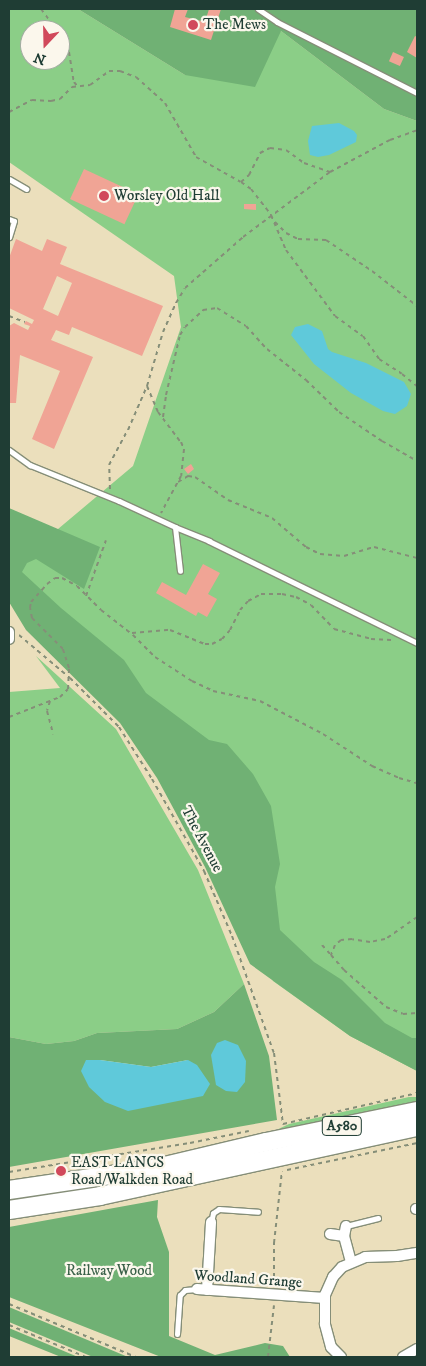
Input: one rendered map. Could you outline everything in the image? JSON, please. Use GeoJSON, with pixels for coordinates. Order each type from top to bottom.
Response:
{"type":"FeatureCollection","features":[{"type":"Feature","properties":{"kind":"highway","name":"A580"},"geometry":{"type":"LineString","coordinates":[[9,1190],[152,1169],[266,1142],[417,1111]]}},
{"type":"Feature","properties":{"kind":"highway","name":"A580"},"geometry":{"type":"LineString","coordinates":[[9,1210],[100,1196],[417,1126]]}},
{"type":"Feature","properties":{"kind":"highway"},"geometry":{"type":"LineString","coordinates":[[9,1201],[41,1197],[68,1201]]}},
{"type":"Feature","properties":{"kind":"street"},"geometry":{"type":"LineString","coordinates":[[9,639],[13,632]]}},
{"type":"Feature","properties":{"kind":"street"},"geometry":{"type":"LineString","coordinates":[[202,1289],[211,1222]]}},
{"type":"Feature","properties":{"kind":"street"},"geometry":{"type":"LineString","coordinates":[[330,1234],[345,1231],[350,1262]]}},
{"type":"Feature","properties":{"kind":"street"},"geometry":{"type":"LineString","coordinates":[[341,1357],[331,1347],[326,1330],[325,1298],[333,1277],[342,1267],[350,1262],[365,1257],[417,1253]]}},
{"type":"Feature","properties":{"kind":"street","name":"Woodland Grange"},"geometry":{"type":"LineString","coordinates":[[202,1289],[274,1296],[325,1298]]}},
{"type":"Feature","properties":{"kind":"street"},"geometry":{"type":"LineString","coordinates":[[403,1357],[417,1349]]}},
{"type":"Feature","properties":{"kind":"lane"},"geometry":{"type":"LineString","coordinates":[[258,9],[277,22],[417,93]]}},
{"type":"Feature","properties":{"kind":"lane"},"geometry":{"type":"LineString","coordinates":[[9,179],[26,189]]}},
{"type":"Feature","properties":{"kind":"lane"},"geometry":{"type":"LineString","coordinates":[[9,219],[14,221],[9,237]]}},
{"type":"Feature","properties":{"kind":"lane"},"geometry":{"type":"LineString","coordinates":[[9,450],[30,465],[209,541],[417,643]]}},
{"type":"Feature","properties":{"kind":"lane"},"geometry":{"type":"LineString","coordinates":[[175,528],[180,571]]}},
{"type":"Feature","properties":{"kind":"lane"},"geometry":{"type":"LineString","coordinates":[[211,1222],[213,1213],[219,1209],[258,1212]]}},
{"type":"Feature","properties":{"kind":"lane"},"geometry":{"type":"LineString","coordinates":[[345,1231],[378,1218]]}},
{"type":"Feature","properties":{"kind":"lane","name":"Woodland Grange"},"geometry":{"type":"LineString","coordinates":[[178,1334],[180,1295],[185,1290],[202,1289]]}},
{"type":"Feature","properties":{"kind":"path"},"geometry":{"type":"LineString","coordinates":[[41,9],[49,20]]}},
{"type":"Feature","properties":{"kind":"path"},"geometry":{"type":"LineString","coordinates":[[70,58],[73,78],[78,87]]}},
{"type":"Feature","properties":{"kind":"path"},"geometry":{"type":"LineString","coordinates":[[9,112],[32,100],[57,100],[64,96],[72,87],[90,85],[109,71],[120,71],[136,77],[165,102],[196,157],[251,189],[279,227],[292,236],[306,240],[326,240],[372,271],[417,306]]}},
{"type":"Feature","properties":{"kind":"path"},"geometry":{"type":"LineString","coordinates":[[110,498],[109,465],[128,430],[148,386],[162,332],[185,288],[271,215],[330,172],[390,140],[417,130]]}},
{"type":"Feature","properties":{"kind":"path"},"geometry":{"type":"LineString","coordinates":[[241,182],[249,175],[260,153],[270,148],[286,150],[304,163],[330,172]]}},
{"type":"Feature","properties":{"kind":"path"},"geometry":{"type":"LineString","coordinates":[[271,215],[286,250],[332,312],[363,336],[378,359],[417,386]]}},
{"type":"Feature","properties":{"kind":"path"},"geometry":{"type":"LineString","coordinates":[[163,417],[180,335],[185,326],[203,310],[216,308],[246,326],[266,349],[306,380],[339,412],[382,441],[417,460]]}},
{"type":"Feature","properties":{"kind":"path"},"geometry":{"type":"LineString","coordinates":[[9,316],[25,322]]}},
{"type":"Feature","properties":{"kind":"path"},"geometry":{"type":"LineString","coordinates":[[148,386],[163,417],[181,442],[184,450],[178,482],[158,519]]}},
{"type":"Feature","properties":{"kind":"path"},"geometry":{"type":"LineString","coordinates":[[178,482],[188,476],[195,477],[228,500],[272,518],[306,548],[320,554],[344,556],[374,547],[417,558]]}},
{"type":"Feature","properties":{"kind":"path"},"geometry":{"type":"LineString","coordinates":[[86,596],[106,540]]}},
{"type":"Feature","properties":{"kind":"path"},"geometry":{"type":"LineString","coordinates":[[9,717],[66,693],[70,678],[63,649],[32,618],[31,602],[47,584],[58,578],[77,586],[155,658],[198,684],[213,691],[260,701],[323,734],[343,750],[372,766],[399,778],[417,783]]}},
{"type":"Feature","properties":{"kind":"path"},"geometry":{"type":"LineString","coordinates":[[130,633],[170,630],[205,644],[212,644],[222,639],[230,630],[240,610],[248,601],[269,593],[282,594],[305,601],[318,611],[334,629],[340,632],[371,639],[395,640]]}},
{"type":"Feature","properties":{"kind":"path","name":"The Avenue"},"geometry":{"type":"LineString","coordinates":[[13,632],[70,678],[119,727],[152,779],[204,871],[232,936],[271,1045],[283,1124],[417,1093]]}},
{"type":"Feature","properties":{"kind":"path"},"geometry":{"type":"LineString","coordinates":[[50,701],[47,712],[53,734]]}},
{"type":"Feature","properties":{"kind":"path"},"geometry":{"type":"LineString","coordinates":[[332,955],[335,945],[341,940],[352,939],[370,942],[385,939],[417,917]]}},
{"type":"Feature","properties":{"kind":"path"},"geometry":{"type":"LineString","coordinates":[[322,945],[344,970],[386,1008],[403,1014],[417,1013]]}},
{"type":"Feature","properties":{"kind":"path"},"geometry":{"type":"LineString","coordinates":[[9,1172],[190,1143],[254,1130]]}},
{"type":"Feature","properties":{"kind":"path"},"geometry":{"type":"LineString","coordinates":[[268,1357],[274,1296],[274,1243],[282,1171]]}},
{"type":"Feature","properties":{"kind":"path"},"geometry":{"type":"LineString","coordinates":[[9,1304],[136,1357]]}},
{"type":"Feature","properties":{"kind":"path"},"geometry":{"type":"LineString","coordinates":[[9,1325],[86,1357]]}},
{"type":"Feature","properties":{"kind":"green space"},"geometry":{"type":"Polygon","coordinates":[[[9,9],[78,9],[185,75],[281,31],[384,109],[417,121],[417,1071],[350,1036],[273,981],[194,811],[14,566],[133,466],[181,327],[174,276],[9,162],[9,9]]]}},
{"type":"Feature","properties":{"kind":"green space"},"geometry":{"type":"Polygon","coordinates":[[[78,9],[417,9],[417,121],[384,109],[281,31],[255,87],[185,75],[78,9]]]}},
{"type":"Feature","properties":{"kind":"green space"},"geometry":{"type":"Polygon","coordinates":[[[9,508],[100,547],[84,589],[36,559],[27,563],[22,572],[61,608],[124,660],[146,693],[209,740],[227,744],[253,774],[271,806],[280,864],[275,887],[280,930],[314,962],[342,980],[385,1023],[412,1038],[417,1038],[417,1071],[350,1036],[250,964],[205,867],[157,778],[120,723],[26,630],[9,602],[9,508]]]}},
{"type":"Feature","properties":{"kind":"green space"},"geometry":{"type":"Polygon","coordinates":[[[36,656],[116,729],[198,870],[244,984],[214,1012],[177,1029],[97,1033],[74,1041],[46,1044],[9,1037],[9,692],[60,688],[36,656]]]}},
{"type":"Feature","properties":{"kind":"green space"},"geometry":{"type":"Polygon","coordinates":[[[244,984],[269,1056],[277,1120],[9,1167],[9,1037],[46,1044],[74,1041],[97,1033],[177,1029],[214,1012],[244,984]],[[100,1060],[105,1102],[188,1060],[151,1067],[100,1060]]]}},
{"type":"Feature","properties":{"kind":"green space"},"geometry":{"type":"Polygon","coordinates":[[[409,1097],[417,1097],[417,1105],[270,1133],[289,1124],[409,1097]]]}},
{"type":"Feature","properties":{"kind":"green space","name":"Railway Wood"},"geometry":{"type":"Polygon","coordinates":[[[158,1200],[157,1217],[169,1252],[169,1336],[215,1355],[265,1343],[283,1346],[290,1357],[161,1357],[9,1297],[9,1227],[158,1200]]]}},
{"type":"Feature","properties":{"kind":"green space"},"geometry":{"type":"Polygon","coordinates":[[[9,1307],[128,1357],[93,1357],[9,1322],[9,1307]]]}},
{"type":"Feature","properties":{"kind":"green space"},"geometry":{"type":"Polygon","coordinates":[[[9,1328],[78,1357],[61,1357],[9,1336],[9,1328]]]}},
{"type":"Feature","properties":{"kind":"water"},"geometry":{"type":"Polygon","coordinates":[[[339,123],[354,131],[357,135],[356,142],[329,155],[318,157],[310,155],[308,141],[312,126],[339,123]]]}},
{"type":"Feature","properties":{"kind":"water"},"geometry":{"type":"Polygon","coordinates":[[[308,324],[322,331],[328,349],[332,352],[366,363],[404,382],[411,394],[407,406],[395,414],[383,411],[351,393],[314,364],[291,335],[295,327],[308,324]]]}},
{"type":"Feature","properties":{"kind":"water"},"geometry":{"type":"Polygon","coordinates":[[[225,1040],[238,1045],[246,1061],[245,1082],[237,1092],[226,1091],[216,1085],[211,1055],[217,1043],[225,1040]]]}},
{"type":"Feature","properties":{"kind":"water"},"geometry":{"type":"Polygon","coordinates":[[[86,1060],[151,1067],[188,1060],[197,1065],[210,1084],[203,1096],[128,1111],[105,1102],[89,1087],[81,1071],[86,1060]]]}},
{"type":"Feature","properties":{"kind":"building","name":"The Mews"},"geometry":{"type":"Polygon","coordinates":[[[175,9],[188,9],[185,17],[205,22],[209,9],[221,9],[211,40],[170,27],[175,9]]]}},
{"type":"Feature","properties":{"kind":"building"},"geometry":{"type":"Polygon","coordinates":[[[415,36],[417,37],[417,58],[407,52],[415,36]]]}},
{"type":"Feature","properties":{"kind":"building"},"geometry":{"type":"Polygon","coordinates":[[[393,52],[404,57],[400,66],[389,61],[393,52]]]}},
{"type":"Feature","properties":{"kind":"building","name":"Worsley Old Hall"},"geometry":{"type":"Polygon","coordinates":[[[84,169],[138,194],[124,224],[70,199],[84,169]]]}},
{"type":"Feature","properties":{"kind":"building"},"geometry":{"type":"Polygon","coordinates":[[[244,204],[256,204],[256,210],[244,209],[244,204]]]}},
{"type":"Feature","properties":{"kind":"building"},"geometry":{"type":"Polygon","coordinates":[[[16,239],[42,251],[47,239],[67,247],[60,264],[163,306],[142,356],[72,327],[69,335],[56,330],[51,340],[93,357],[54,449],[32,439],[60,371],[20,355],[16,403],[9,403],[9,326],[14,323],[28,330],[30,326],[24,324],[26,321],[32,324],[34,320],[9,308],[9,258],[16,239]],[[57,276],[43,309],[58,316],[72,283],[57,276]]]}},
{"type":"Feature","properties":{"kind":"building"},"geometry":{"type":"Polygon","coordinates":[[[191,464],[194,469],[188,474],[184,469],[191,464]]]}},
{"type":"Feature","properties":{"kind":"building"},"geometry":{"type":"Polygon","coordinates":[[[203,564],[220,573],[208,594],[217,599],[207,617],[198,612],[196,616],[156,593],[162,582],[186,595],[203,564]]]}},
{"type":"Feature","properties":{"kind":"place","name":"The Mews"},"geometry":{"type":"Point","coordinates":[193,25]}},
{"type":"Feature","properties":{"kind":"place","name":"Worsley Old Hall"},"geometry":{"type":"Point","coordinates":[104,196]}},
{"type":"Feature","properties":{"kind":"place","name":"EAST LANCS Road/Walkden Road"},"geometry":{"type":"Point","coordinates":[61,1171]}}]}
